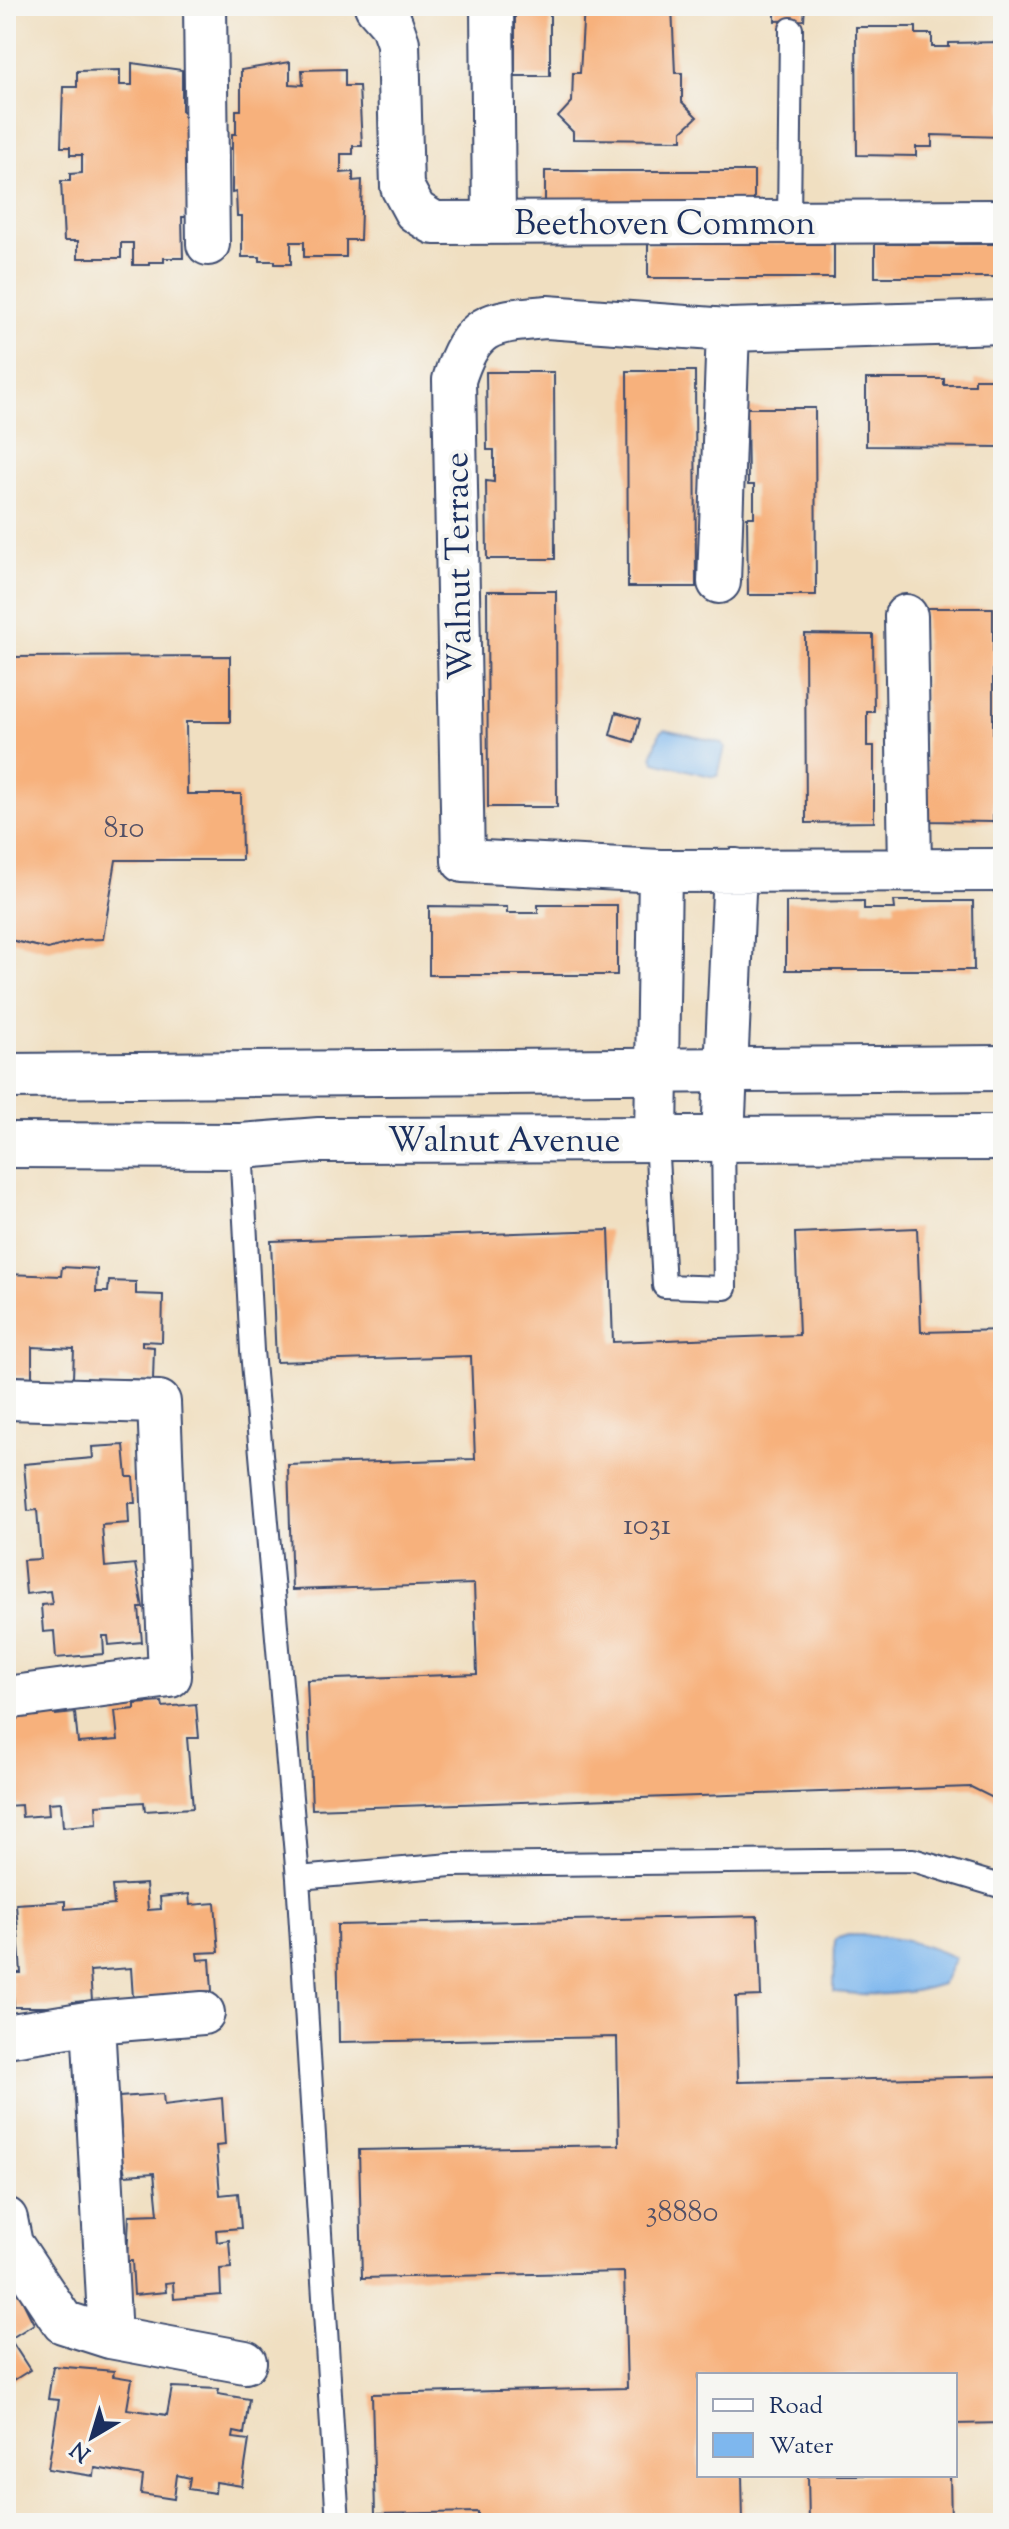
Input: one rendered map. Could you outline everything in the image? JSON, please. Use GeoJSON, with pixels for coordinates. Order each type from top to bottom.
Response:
{"type":"FeatureCollection","features":[{"type":"Feature","properties":{"kind":"main road","name":"Walnut Avenue"},"geometry":{"type":"LineString","coordinates":[[6,1076],[1003,1068]]}},
{"type":"Feature","properties":{"kind":"main road","name":"Walnut Avenue"},"geometry":{"type":"LineString","coordinates":[[6,1145],[241,1146],[319,1140],[1003,1138]]}},
{"type":"Feature","properties":{"kind":"street"},"geometry":{"type":"LineString","coordinates":[[205,6],[208,244]]}},
{"type":"Feature","properties":{"kind":"street"},"geometry":{"type":"LineString","coordinates":[[376,6],[391,23],[398,43],[402,187],[415,211],[434,223],[494,220]]}},
{"type":"Feature","properties":{"kind":"street","name":"Beethoven Common"},"geometry":{"type":"LineString","coordinates":[[492,6],[494,220],[789,223],[1003,221]]}},
{"type":"Feature","properties":{"kind":"street","name":"Walnut Terrace"},"geometry":{"type":"LineString","coordinates":[[1003,322],[728,330],[547,317],[518,319],[490,325],[464,346],[454,380],[463,861],[660,871],[1003,870]]}},
{"type":"Feature","properties":{"kind":"street"},"geometry":{"type":"LineString","coordinates":[[719,582],[728,330]]}},
{"type":"Feature","properties":{"kind":"street"},"geometry":{"type":"LineString","coordinates":[[906,616],[910,869]]}},
{"type":"Feature","properties":{"kind":"street"},"geometry":{"type":"LineString","coordinates":[[723,1138],[735,870]]}},
{"type":"Feature","properties":{"kind":"street"},"geometry":{"type":"LineString","coordinates":[[656,1138],[660,871]]}},
{"type":"Feature","properties":{"kind":"street"},"geometry":{"type":"LineString","coordinates":[[6,1398],[159,1402],[170,1676],[6,1698]]}},
{"type":"Feature","properties":{"kind":"street"},"geometry":{"type":"LineString","coordinates":[[6,2036],[93,2022],[203,2013]]}},
{"type":"Feature","properties":{"kind":"street"},"geometry":{"type":"LineString","coordinates":[[93,2022],[110,2337]]}},
{"type":"Feature","properties":{"kind":"street"},"geometry":{"type":"LineString","coordinates":[[6,2219],[11,2244],[63,2322],[110,2337],[245,2362]]}},
{"type":"Feature","properties":{"kind":"lane"},"geometry":{"type":"LineString","coordinates":[[789,223],[791,29]]}},
{"type":"Feature","properties":{"kind":"lane"},"geometry":{"type":"LineString","coordinates":[[656,1138],[664,1286],[725,1288],[723,1138]]}},
{"type":"Feature","properties":{"kind":"lane"},"geometry":{"type":"LineString","coordinates":[[241,1146],[252,1351],[298,1878],[338,2523]]}},
{"type":"Feature","properties":{"kind":"lane"},"geometry":{"type":"LineString","coordinates":[[298,1878],[451,1865],[913,1860],[1003,1887]]}},
{"type":"Feature","properties":{"kind":"water"},"geometry":{"type":"Polygon","coordinates":[[[665,729],[721,743],[725,748],[718,775],[714,777],[655,762],[652,757],[660,732],[665,729]]]}},
{"type":"Feature","properties":{"kind":"water"},"geometry":{"type":"Polygon","coordinates":[[[848,1935],[903,1940],[955,1958],[942,1984],[928,1988],[888,1994],[834,1992],[835,1939],[848,1935]]]}},
{"type":"Feature","properties":{"kind":"building"},"geometry":{"type":"Polygon","coordinates":[[[515,6],[550,6],[550,76],[515,76],[515,6]]]}},
{"type":"Feature","properties":{"kind":"building"},"geometry":{"type":"Polygon","coordinates":[[[584,6],[672,6],[675,73],[682,73],[682,102],[697,117],[682,131],[682,140],[573,139],[573,132],[558,117],[572,102],[573,73],[580,73],[584,6]]]}},
{"type":"Feature","properties":{"kind":"building"},"geometry":{"type":"Polygon","coordinates":[[[775,6],[805,6],[804,20],[775,21],[775,6]]]}},
{"type":"Feature","properties":{"kind":"building"},"geometry":{"type":"Polygon","coordinates":[[[856,27],[916,27],[916,34],[932,34],[932,47],[949,47],[949,43],[1003,42],[1003,137],[932,135],[932,147],[916,147],[916,156],[857,155],[856,27]]]}},
{"type":"Feature","properties":{"kind":"building"},"geometry":{"type":"Polygon","coordinates":[[[290,62],[290,84],[303,85],[302,70],[345,69],[345,86],[359,86],[362,146],[353,146],[353,154],[341,154],[341,173],[353,172],[353,181],[362,180],[360,240],[346,240],[346,257],[304,257],[304,242],[291,242],[291,264],[260,261],[260,257],[242,257],[242,216],[237,216],[236,192],[232,193],[232,134],[236,134],[236,110],[241,110],[241,70],[290,62]]]}},
{"type":"Feature","properties":{"kind":"building"},"geometry":{"type":"Polygon","coordinates":[[[132,63],[182,70],[182,111],[187,112],[187,217],[182,217],[183,258],[164,258],[164,262],[149,262],[149,265],[133,265],[133,243],[121,243],[121,258],[78,258],[78,241],[64,241],[61,181],[70,181],[70,174],[82,173],[82,155],[70,155],[70,147],[61,147],[63,87],[77,87],[77,71],[120,70],[120,85],[132,85],[132,63]]]}},
{"type":"Feature","properties":{"kind":"building"},"geometry":{"type":"Polygon","coordinates":[[[6,86],[10,86],[13,146],[6,146],[6,86]]]}},
{"type":"Feature","properties":{"kind":"building"},"geometry":{"type":"Polygon","coordinates":[[[545,171],[754,171],[754,206],[545,206],[545,171]]]}},
{"type":"Feature","properties":{"kind":"building"},"geometry":{"type":"Polygon","coordinates":[[[6,181],[13,181],[11,241],[6,241],[6,181]]]}},
{"type":"Feature","properties":{"kind":"building"},"geometry":{"type":"Polygon","coordinates":[[[648,244],[834,244],[834,278],[648,278],[648,244]]]}},
{"type":"Feature","properties":{"kind":"building"},"geometry":{"type":"Polygon","coordinates":[[[875,244],[999,244],[1000,277],[875,277],[875,244]]]}},
{"type":"Feature","properties":{"kind":"building"},"geometry":{"type":"Polygon","coordinates":[[[627,371],[695,371],[696,587],[628,587],[627,371]]]}},
{"type":"Feature","properties":{"kind":"building"},"geometry":{"type":"Polygon","coordinates":[[[486,372],[554,372],[555,559],[487,559],[486,481],[494,482],[494,450],[487,450],[486,372]]]}},
{"type":"Feature","properties":{"kind":"building"},"geometry":{"type":"Polygon","coordinates":[[[866,379],[944,379],[944,385],[975,385],[975,379],[1003,379],[1003,447],[866,446],[866,379]]]}},
{"type":"Feature","properties":{"kind":"building"},"geometry":{"type":"Polygon","coordinates":[[[747,408],[815,408],[816,595],[748,595],[747,517],[754,517],[754,485],[748,485],[747,408]]]}},
{"type":"Feature","properties":{"kind":"building"},"geometry":{"type":"Polygon","coordinates":[[[487,591],[556,591],[557,807],[488,807],[487,591]]]}},
{"type":"Feature","properties":{"kind":"building"},"geometry":{"type":"Polygon","coordinates":[[[925,608],[993,608],[993,822],[926,821],[925,608]]]}},
{"type":"Feature","properties":{"kind":"building"},"geometry":{"type":"Polygon","coordinates":[[[805,634],[873,635],[874,712],[867,712],[867,746],[874,746],[874,822],[806,823],[805,634]]]}},
{"type":"Feature","properties":{"kind":"building"},"geometry":{"type":"Polygon","coordinates":[[[230,656],[230,722],[186,722],[187,794],[241,794],[242,860],[116,860],[103,939],[80,940],[48,949],[6,939],[6,657],[230,656]]]}},
{"type":"Feature","properties":{"kind":"building"},"geometry":{"type":"Polygon","coordinates":[[[616,712],[640,719],[634,742],[610,735],[616,712]]]}},
{"type":"Feature","properties":{"kind":"building"},"geometry":{"type":"Polygon","coordinates":[[[864,901],[864,909],[895,909],[894,901],[973,901],[974,970],[786,970],[786,902],[864,901]]]}},
{"type":"Feature","properties":{"kind":"building"},"geometry":{"type":"Polygon","coordinates":[[[538,905],[617,905],[617,975],[429,975],[429,906],[507,907],[507,913],[538,913],[538,905]]]}},
{"type":"Feature","properties":{"kind":"building"},"geometry":{"type":"Polygon","coordinates":[[[917,1228],[921,1332],[1003,1330],[1003,1803],[971,1787],[312,1809],[307,1680],[477,1674],[474,1584],[292,1590],[288,1465],[475,1459],[471,1356],[276,1362],[271,1241],[609,1230],[613,1342],[799,1335],[795,1233],[917,1228]]]}},
{"type":"Feature","properties":{"kind":"building"},"geometry":{"type":"Polygon","coordinates":[[[62,1267],[97,1269],[96,1292],[108,1292],[109,1281],[136,1282],[136,1294],[163,1295],[162,1342],[142,1341],[142,1346],[154,1347],[153,1380],[119,1379],[118,1385],[73,1378],[74,1349],[32,1347],[32,1377],[12,1376],[12,1381],[6,1381],[6,1274],[61,1276],[62,1267]]]}},
{"type":"Feature","properties":{"kind":"building"},"geometry":{"type":"Polygon","coordinates":[[[124,1445],[127,1477],[133,1477],[135,1503],[128,1503],[129,1523],[102,1525],[105,1567],[135,1564],[143,1608],[139,1608],[142,1642],[109,1645],[108,1636],[103,1636],[104,1654],[56,1658],[54,1631],[43,1632],[41,1605],[52,1604],[50,1591],[26,1594],[23,1560],[41,1559],[37,1510],[28,1511],[24,1464],[93,1458],[92,1447],[124,1445]]]}},
{"type":"Feature","properties":{"kind":"building"},"geometry":{"type":"Polygon","coordinates":[[[162,1702],[163,1707],[196,1704],[199,1738],[187,1738],[193,1808],[145,1811],[144,1802],[96,1805],[97,1824],[63,1827],[61,1802],[48,1803],[49,1815],[22,1817],[21,1805],[6,1806],[6,1759],[10,1758],[10,1753],[6,1753],[6,1718],[56,1711],[56,1715],[75,1713],[78,1743],[118,1740],[115,1711],[135,1709],[135,1704],[162,1702]]]}},
{"type":"Feature","properties":{"kind":"building"},"geometry":{"type":"Polygon","coordinates":[[[146,1884],[148,1910],[161,1909],[160,1897],[189,1894],[190,1905],[215,1903],[219,1952],[197,1953],[198,1960],[210,1959],[212,1991],[179,1993],[180,1999],[133,1998],[131,1968],[90,1971],[92,2001],[73,2002],[74,2007],[14,2007],[11,1973],[21,1973],[16,1904],[65,1901],[65,1909],[114,1905],[112,1886],[146,1884]]]}},
{"type":"Feature","properties":{"kind":"building"},"geometry":{"type":"Polygon","coordinates":[[[758,1916],[761,1996],[736,1997],[738,2082],[1003,2076],[1003,2423],[957,2424],[957,2373],[697,2373],[697,2477],[742,2477],[743,2523],[668,2523],[668,2519],[478,2523],[478,2512],[375,2514],[372,2394],[627,2388],[624,2272],[362,2278],[359,2150],[619,2145],[617,2037],[339,2042],[337,1925],[758,1916]]]}},
{"type":"Feature","properties":{"kind":"building"},"geometry":{"type":"Polygon","coordinates":[[[163,2094],[164,2105],[222,2098],[225,2145],[216,2146],[220,2195],[238,2193],[241,2228],[216,2230],[217,2242],[229,2240],[231,2268],[220,2269],[221,2295],[174,2299],[173,2282],[165,2283],[166,2292],[134,2295],[132,2261],[127,2261],[129,2215],[158,2214],[154,2173],[125,2175],[117,2129],[121,2129],[119,2097],[163,2094]]]}},
{"type":"Feature","properties":{"kind":"building"},"geometry":{"type":"Polygon","coordinates":[[[6,2281],[9,2286],[14,2284],[34,2324],[10,2339],[30,2370],[6,2385],[6,2281]]]}},
{"type":"Feature","properties":{"kind":"building"},"geometry":{"type":"Polygon","coordinates":[[[53,2366],[114,2371],[113,2376],[132,2379],[127,2409],[167,2415],[172,2387],[219,2389],[218,2394],[249,2399],[244,2434],[234,2432],[233,2438],[249,2440],[242,2486],[216,2482],[215,2493],[188,2489],[190,2478],[177,2475],[174,2499],[141,2494],[143,2476],[95,2468],[94,2476],[48,2469],[59,2400],[48,2399],[53,2366]]]}},
{"type":"Feature","properties":{"kind":"building"},"geometry":{"type":"Polygon","coordinates":[[[808,2477],[950,2477],[951,2523],[809,2523],[808,2477]]]}}]}
